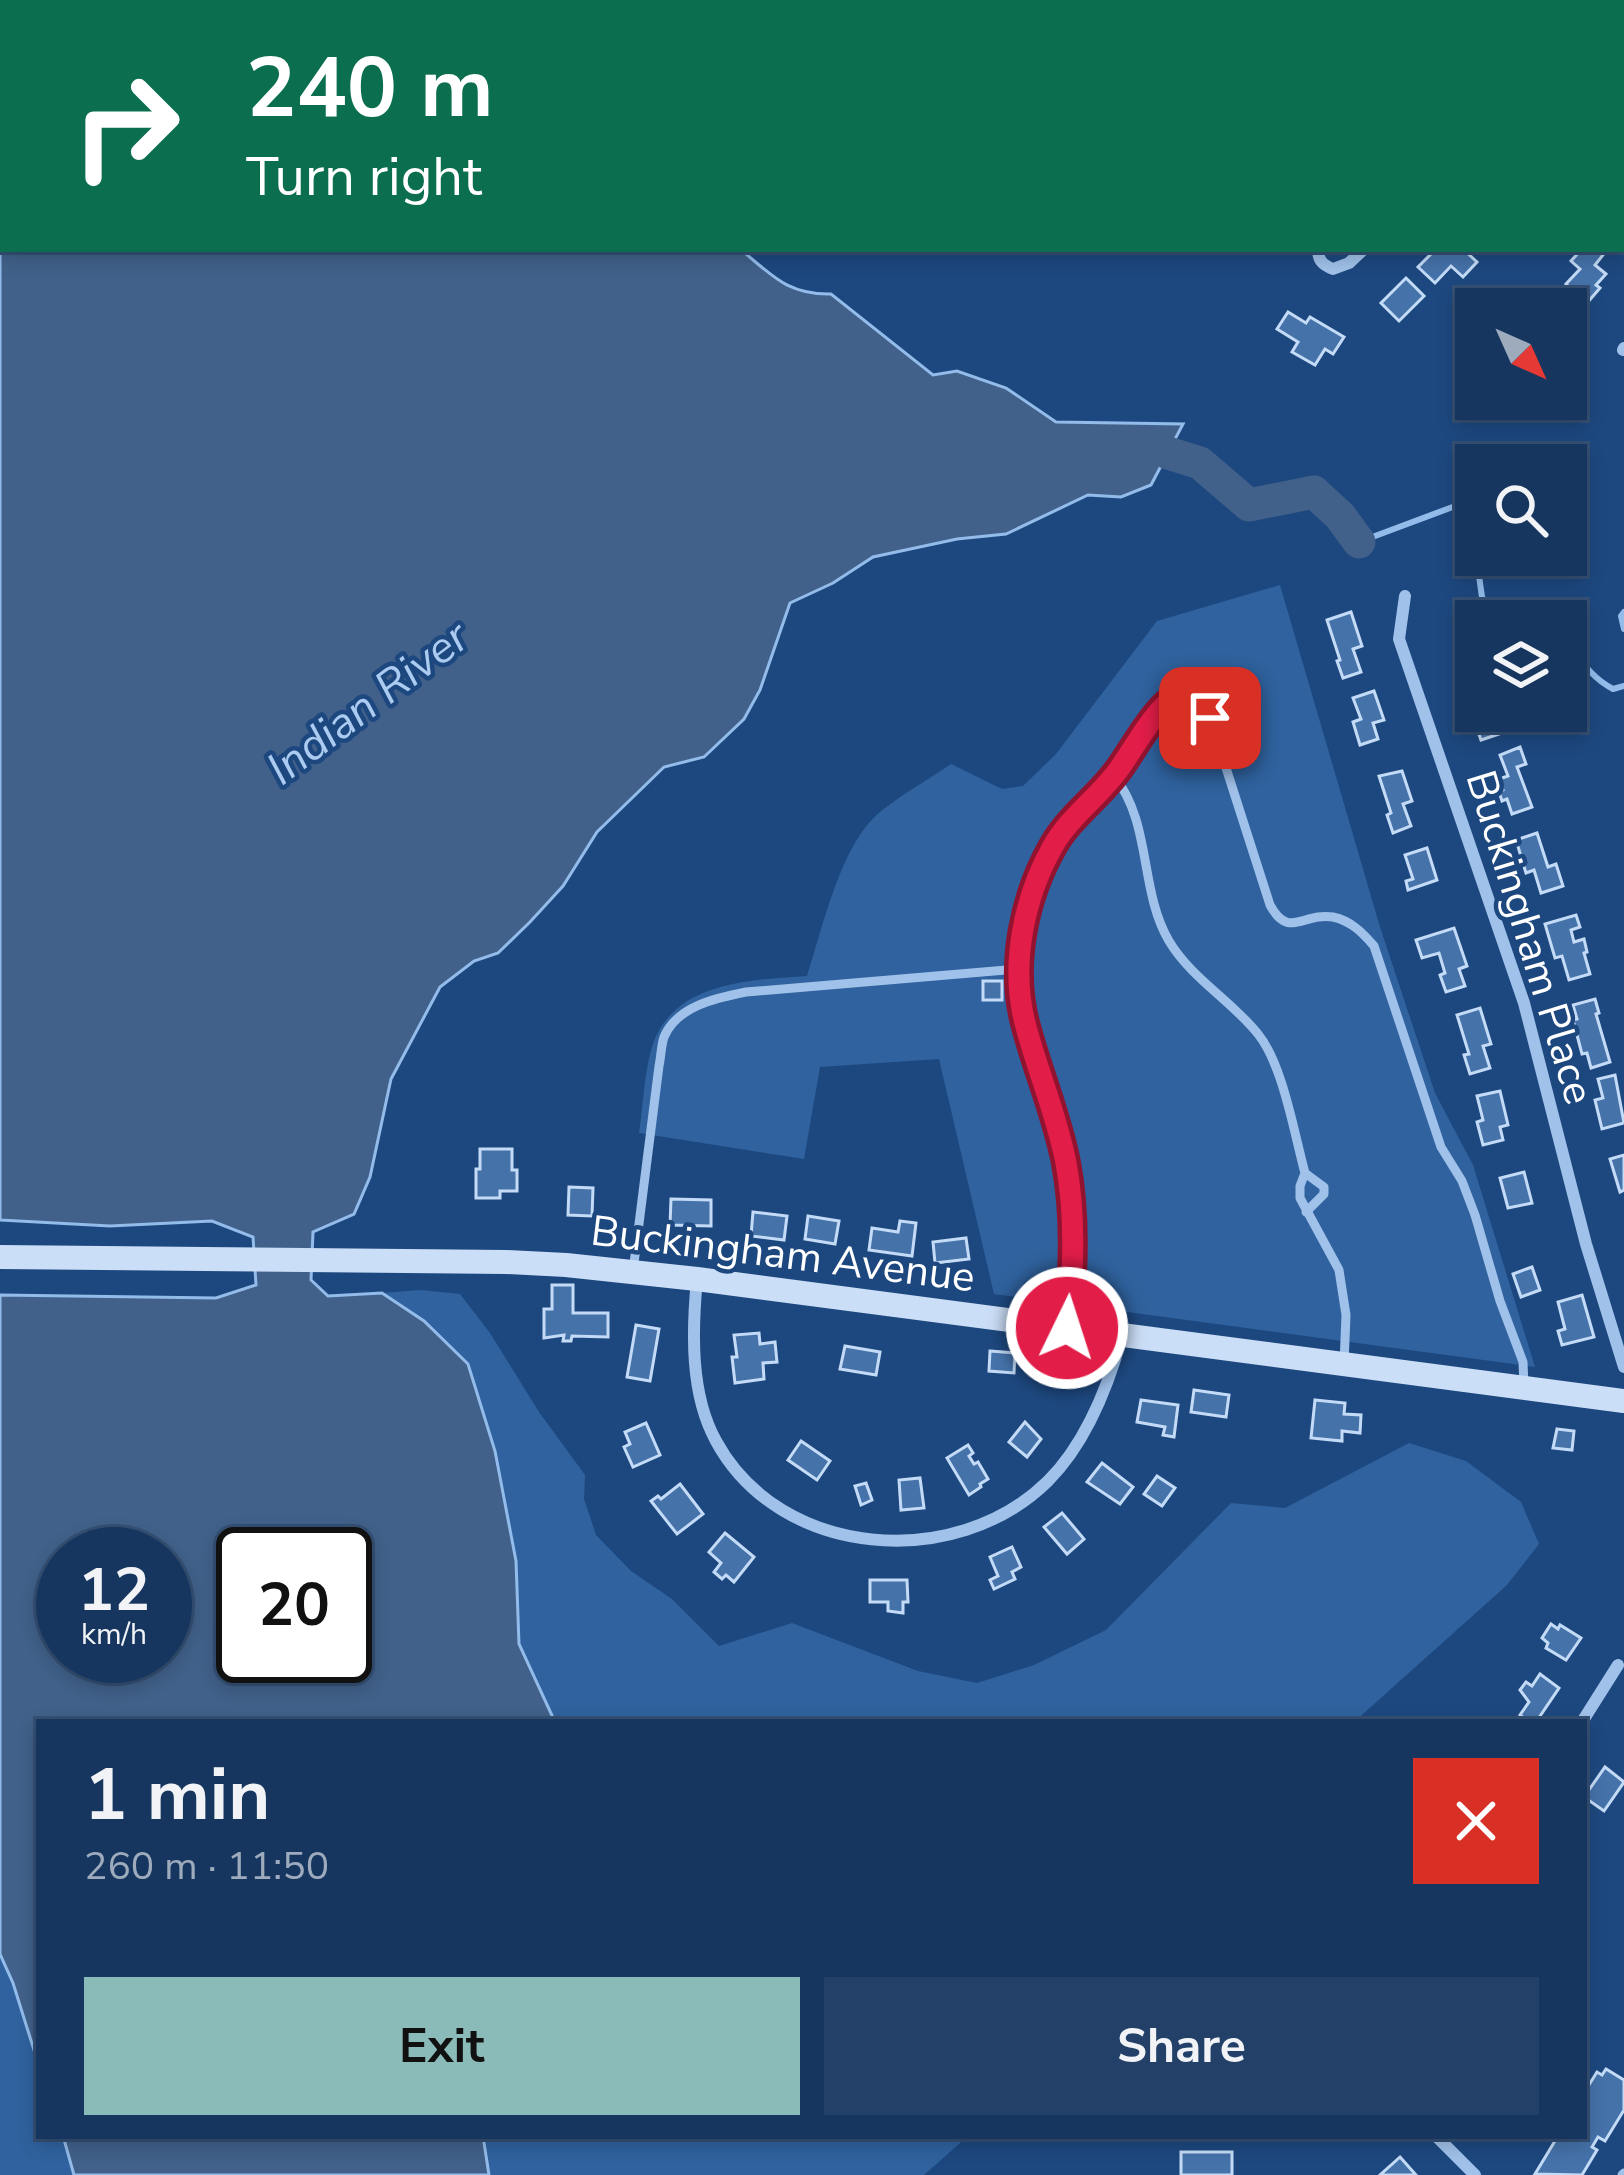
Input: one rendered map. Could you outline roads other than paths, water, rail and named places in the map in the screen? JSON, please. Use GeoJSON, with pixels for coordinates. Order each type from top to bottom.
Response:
{"type":"FeatureCollection","features":[{"type":"Feature","properties":{"kind":"main road","name":"Buckingham Avenue"},"geometry":{"type":"LineString","coordinates":[[0,1257],[506,1262],[633,1271],[1624,1400]]}},
{"type":"Feature","properties":{"kind":"street"},"geometry":{"type":"LineString","coordinates":[[1318,252],[1324,265],[1333,269],[1361,252]]}},
{"type":"Feature","properties":{"kind":"street","name":"Buckingham Place"},"geometry":{"type":"LineString","coordinates":[[1405,596],[1400,639],[1524,1003],[1586,1244],[1624,1367]]}},
{"type":"Feature","properties":{"kind":"street"},"geometry":{"type":"LineString","coordinates":[[697,1279],[695,1354],[700,1393],[715,1440],[729,1461],[770,1501],[832,1532],[864,1539],[928,1539],[959,1533],[1015,1509],[1049,1480],[1078,1442],[1115,1362],[1122,1335]]}},
{"type":"Feature","properties":{"kind":"street"},"geometry":{"type":"LineString","coordinates":[[1584,1719],[1618,1665]]}},
{"type":"Feature","properties":{"kind":"street"},"geometry":{"type":"LineString","coordinates":[[1439,2139],[1475,2175]]}},
{"type":"Feature","properties":{"kind":"lane"},"geometry":{"type":"LineString","coordinates":[[1067,1328],[1072,1198],[1065,1158],[1023,1017],[1019,969],[1027,916],[1054,845],[1075,815],[1114,776],[1166,703],[1190,690],[1210,718],[1276,916],[1293,924],[1318,916],[1336,917],[1357,926],[1374,946],[1441,1147],[1462,1181],[1474,1215],[1523,1362],[1524,1387]]}},
{"type":"Feature","properties":{"kind":"lane"},"geometry":{"type":"LineString","coordinates":[[1114,776],[1129,797],[1157,914],[1170,942],[1222,1001],[1255,1029],[1272,1056],[1306,1173],[1324,1187],[1324,1194],[1306,1212]]}},
{"type":"Feature","properties":{"kind":"lane"},"geometry":{"type":"LineString","coordinates":[[633,1271],[664,1036],[679,1018],[716,998],[746,992],[1019,969]]}},
{"type":"Feature","properties":{"kind":"lane"},"geometry":{"type":"LineString","coordinates":[[1306,1173],[1300,1198],[1339,1270],[1346,1316],[1344,1364]]}},
{"type":"Feature","properties":{"kind":"water","name":"Indian River"},"geometry":{"type":"Polygon","coordinates":[[[0,252],[744,252],[791,287],[831,294],[933,375],[957,371],[1006,388],[1056,422],[1183,424],[1151,485],[1121,497],[1088,495],[1006,534],[873,557],[790,603],[760,690],[744,719],[704,757],[664,767],[597,832],[563,886],[530,922],[498,953],[474,961],[440,987],[391,1079],[370,1177],[354,1214],[313,1232],[311,1280],[328,1296],[382,1293],[424,1321],[468,1364],[495,1451],[516,1561],[519,1644],[554,1719],[36,1719],[36,2056],[0,1954],[0,1295],[216,1298],[256,1285],[253,1237],[212,1221],[110,1226],[0,1220],[0,252]]]}},
{"type":"Feature","properties":{"kind":"water"},"geometry":{"type":"Polygon","coordinates":[[[64,2139],[483,2139],[489,2175],[74,2175],[64,2139]]]}},
{"type":"Feature","properties":{"kind":"waterway"},"geometry":{"type":"LineString","coordinates":[[1168,453],[1200,463],[1249,505],[1314,492],[1359,542]]}},
{"type":"Feature","properties":{"kind":"waterway"},"geometry":{"type":"LineString","coordinates":[[1359,542],[1455,506]]}},
{"type":"Feature","properties":{"kind":"waterway"},"geometry":{"type":"LineString","coordinates":[[1479,576],[1484,600]]}},
{"type":"Feature","properties":{"kind":"waterway"},"geometry":{"type":"LineString","coordinates":[[1624,612],[1624,629]]}},
{"type":"Feature","properties":{"kind":"waterway"},"geometry":{"type":"LineString","coordinates":[[1587,668],[1613,689],[1624,686]]}}]}
